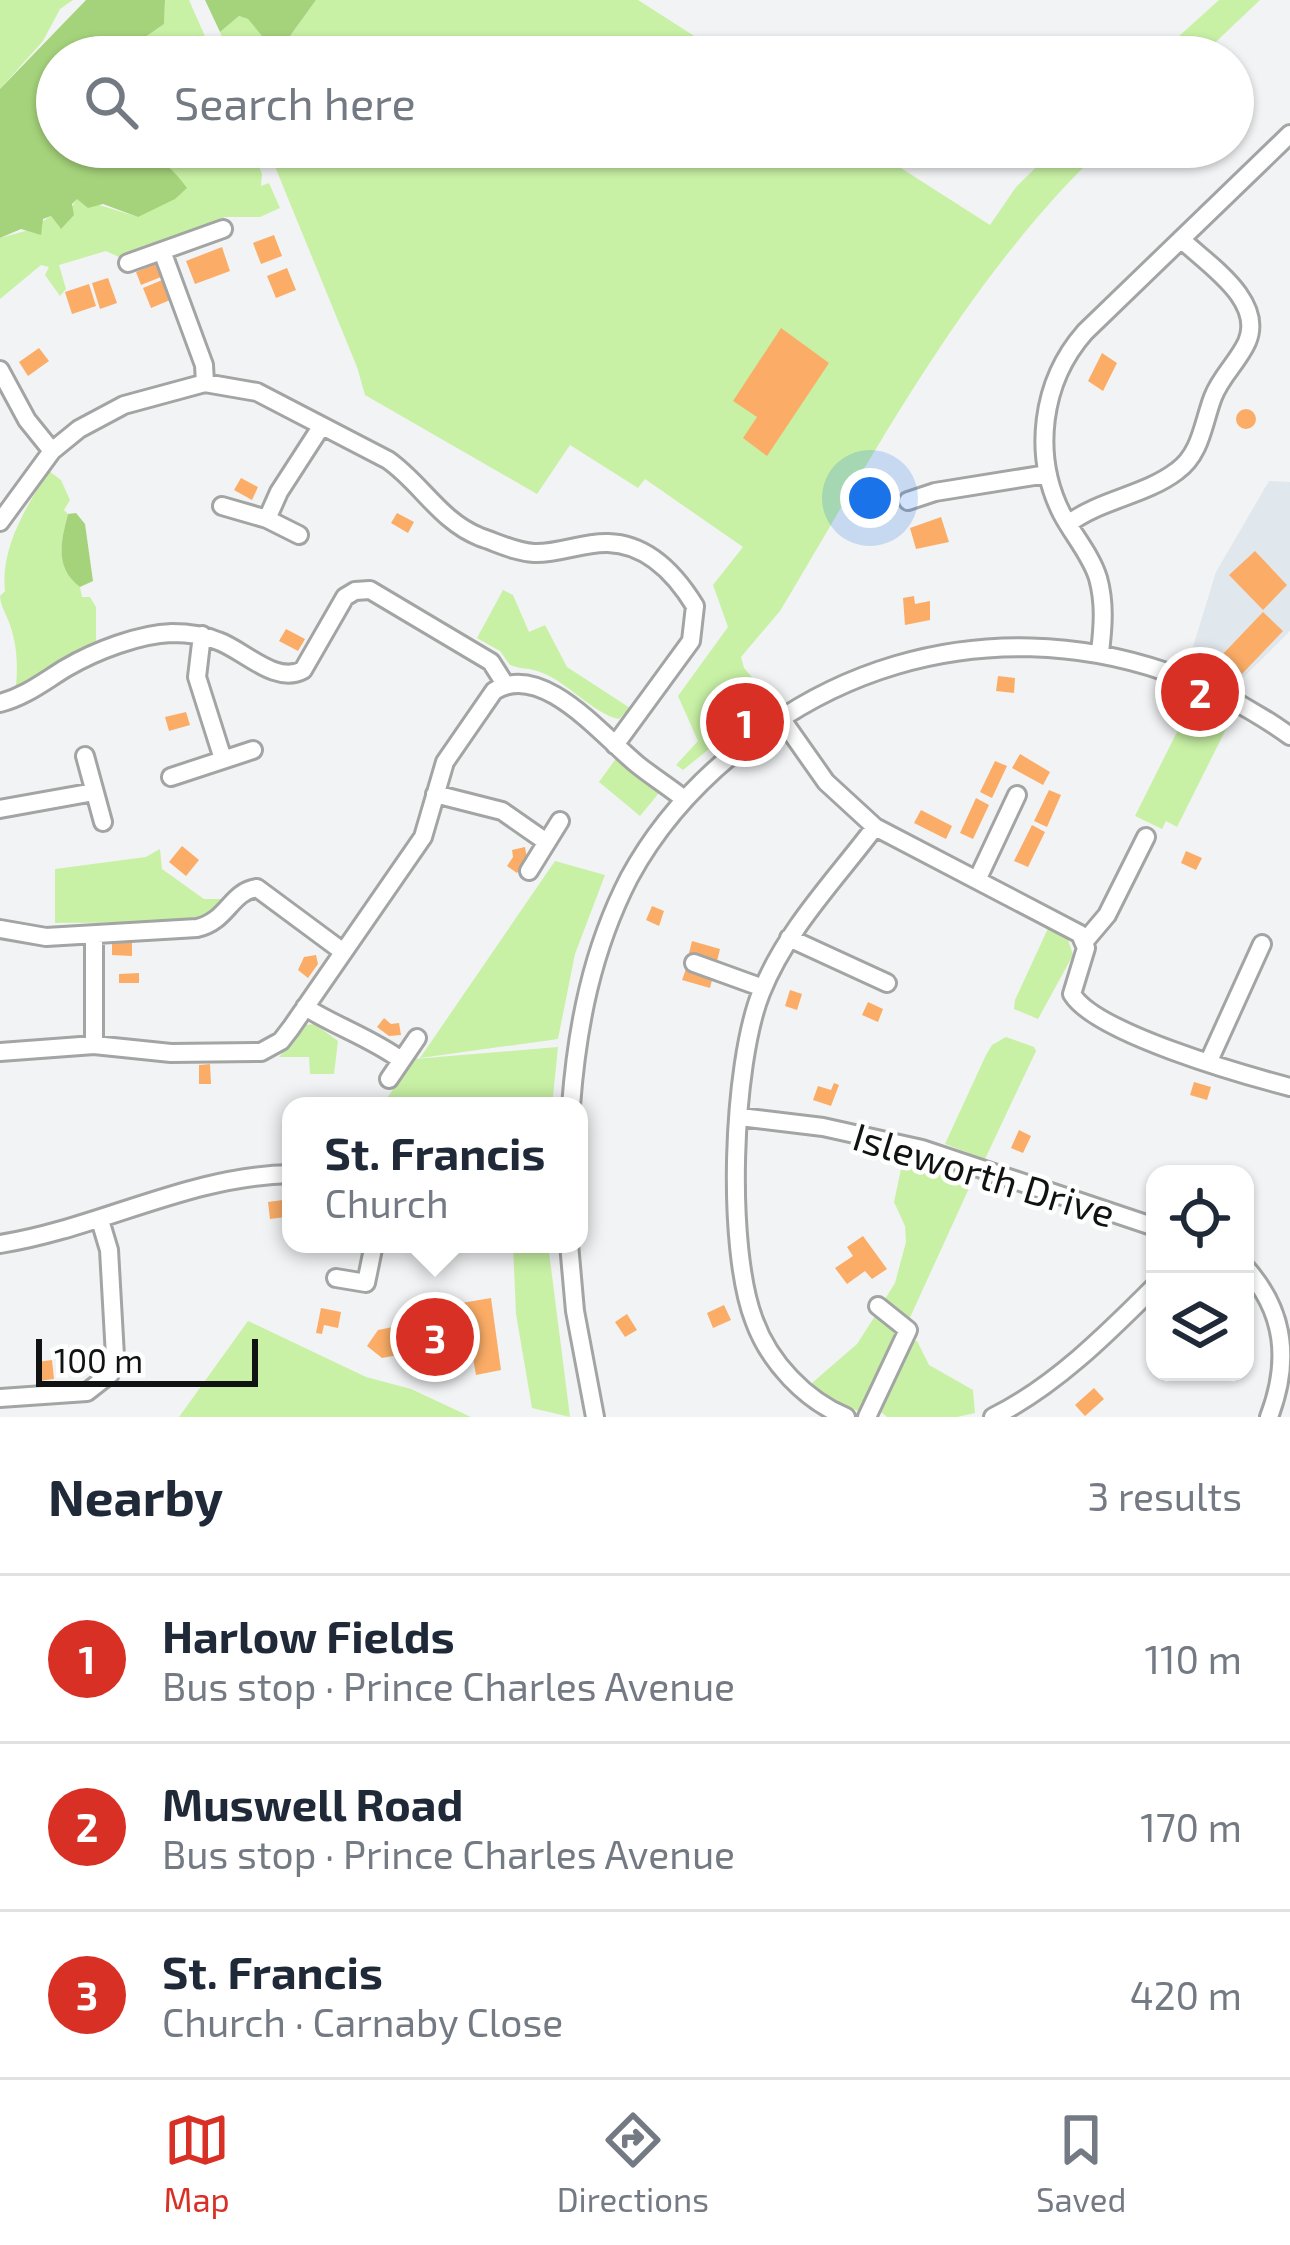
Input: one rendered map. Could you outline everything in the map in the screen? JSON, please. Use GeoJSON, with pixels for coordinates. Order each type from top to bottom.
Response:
{"type":"FeatureCollection","features":[{"type":"Feature","properties":{"kind":"street"},"geometry":{"type":"LineString","coordinates":[[1100,652],[1098,579],[1047,474],[1046,423],[1053,386],[1085,332],[1290,134]]}},
{"type":"Feature","properties":{"kind":"street"},"geometry":{"type":"LineString","coordinates":[[128,262],[223,229]]}},
{"type":"Feature","properties":{"kind":"street"},"geometry":{"type":"LineString","coordinates":[[1068,524],[1088,510],[1165,479],[1187,463],[1197,448],[1216,389],[1249,338],[1251,318],[1246,303],[1181,239]]}},
{"type":"Feature","properties":{"kind":"street"},"geometry":{"type":"LineString","coordinates":[[162,250],[204,365],[206,383]]}},
{"type":"Feature","properties":{"kind":"street"},"geometry":{"type":"LineString","coordinates":[[0,370],[26,420],[52,451]]}},
{"type":"Feature","properties":{"kind":"street"},"geometry":{"type":"LineString","coordinates":[[0,522],[52,451],[79,429],[124,405],[206,383],[257,392],[404,471],[437,508],[473,534],[519,551],[539,553],[608,542],[628,546],[670,571],[695,606],[691,641],[615,746]]}},
{"type":"Feature","properties":{"kind":"street"},"geometry":{"type":"LineString","coordinates":[[267,519],[321,427]]}},
{"type":"Feature","properties":{"kind":"street"},"geometry":{"type":"LineString","coordinates":[[908,501],[934,492],[1047,474]]}},
{"type":"Feature","properties":{"kind":"street"},"geometry":{"type":"LineString","coordinates":[[223,506],[267,519],[298,535]]}},
{"type":"Feature","properties":{"kind":"street"},"geometry":{"type":"LineString","coordinates":[[0,703],[104,651],[171,633],[221,641],[277,672],[295,674],[303,670],[345,597],[355,590],[370,590],[491,662],[505,683]]}},
{"type":"Feature","properties":{"kind":"street"},"geometry":{"type":"LineString","coordinates":[[202,635],[197,677],[223,759]]}},
{"type":"Feature","properties":{"kind":"street"},"geometry":{"type":"LineString","coordinates":[[572,1097],[585,996],[606,928],[631,874],[684,800],[739,747],[852,679],[952,651],[1010,645],[1100,652],[1221,694],[1290,736]]}},
{"type":"Feature","properties":{"kind":"street"},"geometry":{"type":"LineString","coordinates":[[0,1052],[94,1045],[171,1053],[260,1052],[281,1041],[423,837],[445,761],[494,691],[505,683],[535,685],[565,701],[684,800]]}},
{"type":"Feature","properties":{"kind":"street"},"geometry":{"type":"LineString","coordinates":[[782,718],[826,782],[875,826],[1080,934],[1086,952],[1072,988],[1082,1009],[1208,1063],[1290,1087]]}},
{"type":"Feature","properties":{"kind":"street"},"geometry":{"type":"LineString","coordinates":[[171,777],[253,750]]}},
{"type":"Feature","properties":{"kind":"street"},"geometry":{"type":"LineString","coordinates":[[85,756],[103,822]]}},
{"type":"Feature","properties":{"kind":"street"},"geometry":{"type":"LineString","coordinates":[[0,809],[94,792]]}},
{"type":"Feature","properties":{"kind":"street"},"geometry":{"type":"LineString","coordinates":[[434,794],[502,811],[544,841]]}},
{"type":"Feature","properties":{"kind":"street"},"geometry":{"type":"LineString","coordinates":[[978,878],[1017,795]]}},
{"type":"Feature","properties":{"kind":"street"},"geometry":{"type":"LineString","coordinates":[[529,871],[560,821]]}},
{"type":"Feature","properties":{"kind":"street"},"geometry":{"type":"LineString","coordinates":[[846,1417],[825,1408],[792,1379],[764,1342],[751,1313],[740,1243],[740,1118],[753,1016],[763,988],[789,938],[875,826]]}},
{"type":"Feature","properties":{"kind":"street"},"geometry":{"type":"LineString","coordinates":[[1084,941],[1107,916],[1146,837]]}},
{"type":"Feature","properties":{"kind":"street"},"geometry":{"type":"LineString","coordinates":[[0,929],[46,937],[205,926],[215,923],[242,892],[257,888],[343,951]]}},
{"type":"Feature","properties":{"kind":"street"},"geometry":{"type":"LineString","coordinates":[[94,936],[94,1045]]}},
{"type":"Feature","properties":{"kind":"street"},"geometry":{"type":"LineString","coordinates":[[789,938],[886,982]]}},
{"type":"Feature","properties":{"kind":"street"},"geometry":{"type":"LineString","coordinates":[[1208,1063],[1262,944]]}},
{"type":"Feature","properties":{"kind":"street"},"geometry":{"type":"LineString","coordinates":[[694,963],[763,988]]}},
{"type":"Feature","properties":{"kind":"street"},"geometry":{"type":"LineString","coordinates":[[305,1007],[401,1060]]}},
{"type":"Feature","properties":{"kind":"street"},"geometry":{"type":"LineString","coordinates":[[389,1079],[417,1038]]}},
{"type":"Feature","properties":{"kind":"street","name":"Isleworth Drive"},"geometry":{"type":"LineString","coordinates":[[740,1118],[823,1127],[938,1153],[1146,1224]]}},
{"type":"Feature","properties":{"kind":"street"},"geometry":{"type":"LineString","coordinates":[[0,1244],[100,1220],[195,1186],[282,1175]]}},
{"type":"Feature","properties":{"kind":"street"},"geometry":{"type":"LineString","coordinates":[[0,1398],[87,1392],[110,1374],[115,1356],[109,1250],[100,1220]]}},
{"type":"Feature","properties":{"kind":"street"},"geometry":{"type":"LineString","coordinates":[[336,1278],[366,1282],[372,1253]]}},
{"type":"Feature","properties":{"kind":"street"},"geometry":{"type":"LineString","coordinates":[[570,1253],[575,1311],[595,1417]]}},
{"type":"Feature","properties":{"kind":"street"},"geometry":{"type":"LineString","coordinates":[[1249,1273],[1274,1308],[1288,1365],[1269,1417]]}},
{"type":"Feature","properties":{"kind":"street"},"geometry":{"type":"LineString","coordinates":[[992,1417],[1054,1378],[1146,1294]]}},
{"type":"Feature","properties":{"kind":"street"},"geometry":{"type":"LineString","coordinates":[[867,1417],[908,1330],[878,1306]]}},
{"type":"Feature","properties":{"kind":"shaded area"},"geometry":{"type":"Polygon","coordinates":[[[1269,481],[1290,482],[1290,631],[1243,678],[1192,650],[1216,572],[1269,481]]]}},
{"type":"Feature","properties":{"kind":"green space"},"geometry":{"type":"Polygon","coordinates":[[[0,0],[73,0],[60,9],[46,36],[36,36],[36,49],[0,89],[0,0]]]}},
{"type":"Feature","properties":{"kind":"green space"},"geometry":{"type":"Polygon","coordinates":[[[86,0],[165,0],[164,24],[147,36],[51,36],[86,0]]]}},
{"type":"Feature","properties":{"kind":"green space"},"geometry":{"type":"Polygon","coordinates":[[[165,0],[189,0],[205,36],[147,36],[164,24],[165,0]]]}},
{"type":"Feature","properties":{"kind":"green space"},"geometry":{"type":"Polygon","coordinates":[[[205,0],[316,0],[290,36],[262,36],[248,19],[239,16],[220,32],[205,0]]]}},
{"type":"Feature","properties":{"kind":"green space"},"geometry":{"type":"Polygon","coordinates":[[[316,0],[638,0],[694,36],[290,36],[316,0]]]}},
{"type":"Feature","properties":{"kind":"green space"},"geometry":{"type":"Polygon","coordinates":[[[1219,0],[1260,0],[1222,36],[1179,36],[1219,0]]]}},
{"type":"Feature","properties":{"kind":"green space"},"geometry":{"type":"Polygon","coordinates":[[[239,16],[263,36],[222,36],[220,32],[239,16]]]}},
{"type":"Feature","properties":{"kind":"green space"},"geometry":{"type":"Polygon","coordinates":[[[36,52],[36,168],[168,168],[187,188],[138,217],[103,204],[88,208],[77,199],[72,204],[74,215],[61,229],[51,216],[43,219],[41,235],[21,229],[0,238],[0,89],[36,52]]]}},
{"type":"Feature","properties":{"kind":"green space"},"geometry":{"type":"Polygon","coordinates":[[[168,168],[260,168],[261,186],[269,183],[280,208],[260,217],[225,217],[121,258],[106,251],[59,265],[66,289],[60,296],[45,275],[49,267],[41,265],[0,299],[0,238],[29,230],[51,216],[60,228],[77,198],[138,217],[168,168]]]}},
{"type":"Feature","properties":{"kind":"green space"},"geometry":{"type":"Polygon","coordinates":[[[276,168],[901,168],[990,225],[1035,168],[1084,168],[1009,252],[967,309],[889,428],[780,611],[741,657],[744,668],[771,699],[683,770],[676,765],[698,741],[678,696],[728,627],[713,585],[743,547],[645,479],[638,488],[570,445],[537,494],[365,395],[276,168]]]}},
{"type":"Feature","properties":{"kind":"green space"},"geometry":{"type":"Polygon","coordinates":[[[49,471],[61,480],[70,500],[64,510],[68,514],[63,563],[82,597],[90,597],[96,607],[96,641],[16,686],[14,640],[0,596],[5,591],[7,559],[17,528],[49,471]]]}},
{"type":"Feature","properties":{"kind":"green space"},"geometry":{"type":"Polygon","coordinates":[[[76,513],[85,524],[93,581],[80,587],[66,571],[62,553],[68,514],[76,513]]]}},
{"type":"Feature","properties":{"kind":"green space"},"geometry":{"type":"Polygon","coordinates":[[[503,590],[513,595],[529,632],[545,625],[567,667],[630,708],[619,719],[599,711],[550,676],[510,665],[500,651],[477,638],[503,590]]]}},
{"type":"Feature","properties":{"kind":"green space"},"geometry":{"type":"Polygon","coordinates":[[[1195,696],[1233,715],[1177,827],[1166,821],[1162,829],[1135,816],[1195,696]]]}},
{"type":"Feature","properties":{"kind":"green space"},"geometry":{"type":"Polygon","coordinates":[[[617,757],[659,793],[640,816],[599,782],[617,757]]]}},
{"type":"Feature","properties":{"kind":"green space"},"geometry":{"type":"Polygon","coordinates":[[[160,849],[162,869],[204,899],[222,899],[213,910],[180,919],[55,923],[55,869],[146,857],[160,849]]]}},
{"type":"Feature","properties":{"kind":"green space"},"geometry":{"type":"Polygon","coordinates":[[[555,861],[605,875],[575,954],[558,1039],[420,1058],[555,861]]]}},
{"type":"Feature","properties":{"kind":"green space"},"geometry":{"type":"Polygon","coordinates":[[[1051,922],[1065,930],[1073,955],[1038,1019],[1014,1009],[1015,1000],[1051,922]]]}},
{"type":"Feature","properties":{"kind":"green space"},"geometry":{"type":"Polygon","coordinates":[[[315,1024],[338,1041],[334,1074],[310,1074],[309,1057],[279,1057],[305,1025],[315,1024]]]}},
{"type":"Feature","properties":{"kind":"green space"},"geometry":{"type":"Polygon","coordinates":[[[1006,1037],[1036,1051],[985,1159],[945,1144],[986,1055],[1006,1037]]]}},
{"type":"Feature","properties":{"kind":"green space"},"geometry":{"type":"Polygon","coordinates":[[[558,1047],[553,1097],[388,1097],[414,1059],[558,1047]]]}},
{"type":"Feature","properties":{"kind":"green space"},"geometry":{"type":"Polygon","coordinates":[[[904,1155],[976,1173],[907,1324],[882,1304],[895,1283],[906,1242],[905,1226],[894,1202],[904,1155]]]}},
{"type":"Feature","properties":{"kind":"green space"},"geometry":{"type":"Polygon","coordinates":[[[513,1253],[549,1253],[570,1417],[532,1408],[516,1314],[513,1253]]]}},
{"type":"Feature","properties":{"kind":"green space"},"geometry":{"type":"Polygon","coordinates":[[[877,1313],[898,1330],[862,1413],[812,1383],[857,1344],[877,1313]]]}},
{"type":"Feature","properties":{"kind":"green space"},"geometry":{"type":"Polygon","coordinates":[[[248,1321],[366,1377],[411,1389],[471,1417],[179,1417],[248,1321]]]}},
{"type":"Feature","properties":{"kind":"green space"},"geometry":{"type":"Polygon","coordinates":[[[911,1341],[917,1341],[929,1365],[973,1390],[975,1413],[887,1417],[880,1411],[911,1341]]]}},
{"type":"Feature","properties":{"kind":"building"},"geometry":{"type":"Polygon","coordinates":[[[274,235],[282,256],[261,264],[253,243],[274,235]]]}},
{"type":"Feature","properties":{"kind":"building"},"geometry":{"type":"Polygon","coordinates":[[[222,247],[230,271],[195,284],[186,261],[222,247]]]}},
{"type":"Feature","properties":{"kind":"building"},"geometry":{"type":"Polygon","coordinates":[[[156,264],[161,277],[141,285],[136,272],[156,264]]]}},
{"type":"Feature","properties":{"kind":"building"},"geometry":{"type":"Polygon","coordinates":[[[287,268],[296,290],[276,298],[267,276],[287,268]]]}},
{"type":"Feature","properties":{"kind":"building"},"geometry":{"type":"Polygon","coordinates":[[[108,278],[117,303],[100,309],[92,283],[108,278]]]}},
{"type":"Feature","properties":{"kind":"building"},"geometry":{"type":"Polygon","coordinates":[[[162,280],[170,300],[151,308],[143,288],[162,280]]]}},
{"type":"Feature","properties":{"kind":"building"},"geometry":{"type":"Polygon","coordinates":[[[89,284],[96,306],[72,314],[65,292],[89,284]]]}},
{"type":"Feature","properties":{"kind":"building"},"geometry":{"type":"Polygon","coordinates":[[[781,328],[829,363],[767,456],[743,438],[757,417],[733,401],[781,328]]]}},
{"type":"Feature","properties":{"kind":"building"},"geometry":{"type":"Polygon","coordinates":[[[39,348],[49,361],[28,376],[19,362],[39,348]]]}},
{"type":"Feature","properties":{"kind":"building"},"geometry":{"type":"Polygon","coordinates":[[[1102,353],[1117,363],[1103,391],[1088,381],[1102,353]]]}},
{"type":"Feature","properties":{"kind":"building"},"geometry":{"type":"Polygon","coordinates":[[[1246,409],[1256,419],[1246,429],[1236,419],[1246,409]]]}},
{"type":"Feature","properties":{"kind":"building"},"geometry":{"type":"Polygon","coordinates":[[[241,478],[258,487],[252,500],[234,490],[241,478]]]}},
{"type":"Feature","properties":{"kind":"building"},"geometry":{"type":"Polygon","coordinates":[[[397,513],[414,522],[408,533],[391,523],[397,513]]]}},
{"type":"Feature","properties":{"kind":"building"},"geometry":{"type":"Polygon","coordinates":[[[941,517],[949,542],[916,549],[910,528],[941,517]]]}},
{"type":"Feature","properties":{"kind":"building"},"geometry":{"type":"Polygon","coordinates":[[[1255,551],[1287,585],[1263,610],[1229,575],[1255,551]]]}},
{"type":"Feature","properties":{"kind":"building"},"geometry":{"type":"Polygon","coordinates":[[[914,596],[915,604],[930,601],[930,620],[905,625],[903,598],[914,596]]]}},
{"type":"Feature","properties":{"kind":"building"},"geometry":{"type":"Polygon","coordinates":[[[1263,612],[1283,631],[1242,674],[1222,655],[1263,612]]]}},
{"type":"Feature","properties":{"kind":"building"},"geometry":{"type":"Polygon","coordinates":[[[286,629],[305,639],[298,651],[279,641],[286,629]]]}},
{"type":"Feature","properties":{"kind":"building"},"geometry":{"type":"Polygon","coordinates":[[[998,676],[1015,678],[1014,693],[996,691],[998,676]]]}},
{"type":"Feature","properties":{"kind":"building"},"geometry":{"type":"Polygon","coordinates":[[[186,712],[190,725],[169,731],[165,717],[186,712]]]}},
{"type":"Feature","properties":{"kind":"building"},"geometry":{"type":"Polygon","coordinates":[[[1020,754],[1050,772],[1043,785],[1012,768],[1020,754]]]}},
{"type":"Feature","properties":{"kind":"building"},"geometry":{"type":"Polygon","coordinates":[[[995,761],[1007,766],[992,798],[980,792],[995,761]]]}},
{"type":"Feature","properties":{"kind":"building"},"geometry":{"type":"Polygon","coordinates":[[[1049,790],[1061,795],[1047,827],[1034,821],[1049,790]]]}},
{"type":"Feature","properties":{"kind":"building"},"geometry":{"type":"Polygon","coordinates":[[[976,798],[989,805],[973,839],[960,833],[976,798]]]}},
{"type":"Feature","properties":{"kind":"building"},"geometry":{"type":"Polygon","coordinates":[[[921,810],[952,826],[946,839],[914,823],[921,810]]]}},
{"type":"Feature","properties":{"kind":"building"},"geometry":{"type":"Polygon","coordinates":[[[1032,825],[1045,832],[1028,867],[1014,861],[1032,825]]]}},
{"type":"Feature","properties":{"kind":"building"},"geometry":{"type":"Polygon","coordinates":[[[182,846],[199,860],[186,876],[169,862],[182,846]]]}},
{"type":"Feature","properties":{"kind":"building"},"geometry":{"type":"Polygon","coordinates":[[[525,847],[527,859],[517,873],[507,866],[512,850],[525,847]]]}},
{"type":"Feature","properties":{"kind":"building"},"geometry":{"type":"Polygon","coordinates":[[[1186,851],[1202,858],[1196,870],[1181,863],[1186,851]]]}},
{"type":"Feature","properties":{"kind":"building"},"geometry":{"type":"Polygon","coordinates":[[[652,906],[664,911],[659,926],[646,920],[652,906]]]}},
{"type":"Feature","properties":{"kind":"building"},"geometry":{"type":"Polygon","coordinates":[[[112,941],[132,942],[132,956],[112,955],[112,941]]]}},
{"type":"Feature","properties":{"kind":"building"},"geometry":{"type":"Polygon","coordinates":[[[692,941],[720,949],[717,961],[689,953],[692,941]]]}},
{"type":"Feature","properties":{"kind":"building"},"geometry":{"type":"Polygon","coordinates":[[[316,955],[318,964],[308,978],[298,970],[304,957],[316,955]]]}},
{"type":"Feature","properties":{"kind":"building"},"geometry":{"type":"Polygon","coordinates":[[[686,969],[713,976],[710,988],[682,980],[686,969]]]}},
{"type":"Feature","properties":{"kind":"building"},"geometry":{"type":"Polygon","coordinates":[[[139,973],[139,983],[119,983],[119,974],[139,973]]]}},
{"type":"Feature","properties":{"kind":"building"},"geometry":{"type":"Polygon","coordinates":[[[790,990],[802,994],[797,1010],[785,1006],[790,990]]]}},
{"type":"Feature","properties":{"kind":"building"},"geometry":{"type":"Polygon","coordinates":[[[868,1002],[883,1009],[878,1022],[862,1015],[868,1002]]]}},
{"type":"Feature","properties":{"kind":"building"},"geometry":{"type":"Polygon","coordinates":[[[384,1018],[399,1023],[401,1035],[389,1036],[377,1027],[384,1018]]]}},
{"type":"Feature","properties":{"kind":"building"},"geometry":{"type":"Polygon","coordinates":[[[210,1064],[211,1084],[199,1084],[199,1065],[210,1064]]]}},
{"type":"Feature","properties":{"kind":"building"},"geometry":{"type":"Polygon","coordinates":[[[1194,1082],[1211,1087],[1207,1100],[1190,1095],[1194,1082]]]}},
{"type":"Feature","properties":{"kind":"building"},"geometry":{"type":"Polygon","coordinates":[[[834,1083],[839,1085],[831,1106],[813,1100],[818,1086],[831,1090],[834,1083]]]}},
{"type":"Feature","properties":{"kind":"building"},"geometry":{"type":"Polygon","coordinates":[[[1019,1130],[1031,1136],[1023,1153],[1011,1148],[1019,1130]]]}},
{"type":"Feature","properties":{"kind":"building"},"geometry":{"type":"Polygon","coordinates":[[[282,1200],[282,1217],[270,1219],[268,1202],[282,1200]]]}},
{"type":"Feature","properties":{"kind":"building"},"geometry":{"type":"Polygon","coordinates":[[[863,1236],[887,1269],[872,1279],[865,1271],[847,1284],[835,1268],[853,1256],[847,1247],[863,1236]]]}},
{"type":"Feature","properties":{"kind":"building"},"geometry":{"type":"Polygon","coordinates":[[[491,1298],[501,1370],[476,1375],[471,1347],[464,1348],[462,1343],[382,1358],[367,1346],[378,1330],[458,1314],[456,1304],[491,1298]]]}},
{"type":"Feature","properties":{"kind":"building"},"geometry":{"type":"Polygon","coordinates":[[[724,1305],[731,1320],[713,1328],[707,1313],[724,1305]]]}},
{"type":"Feature","properties":{"kind":"building"},"geometry":{"type":"Polygon","coordinates":[[[321,1308],[341,1312],[338,1328],[324,1325],[322,1334],[316,1333],[321,1308]]]}},
{"type":"Feature","properties":{"kind":"building"},"geometry":{"type":"Polygon","coordinates":[[[627,1314],[637,1330],[625,1337],[615,1322],[627,1314]]]}},
{"type":"Feature","properties":{"kind":"building"},"geometry":{"type":"Polygon","coordinates":[[[52,1360],[54,1379],[39,1381],[37,1362],[52,1360]]]}},
{"type":"Feature","properties":{"kind":"building"},"geometry":{"type":"Polygon","coordinates":[[[1094,1388],[1104,1399],[1085,1416],[1075,1405],[1094,1388]]]}},
{"type":"Feature","properties":{"kind":"place","name":"Muswell Road"},"geometry":{"type":"Point","coordinates":[1200,692]}},
{"type":"Feature","properties":{"kind":"place","name":"Harlow Fields"},"geometry":{"type":"Point","coordinates":[745,722]}},
{"type":"Feature","properties":{"kind":"place","name":"St. Francis"},"geometry":{"type":"Point","coordinates":[435,1337]}}]}
